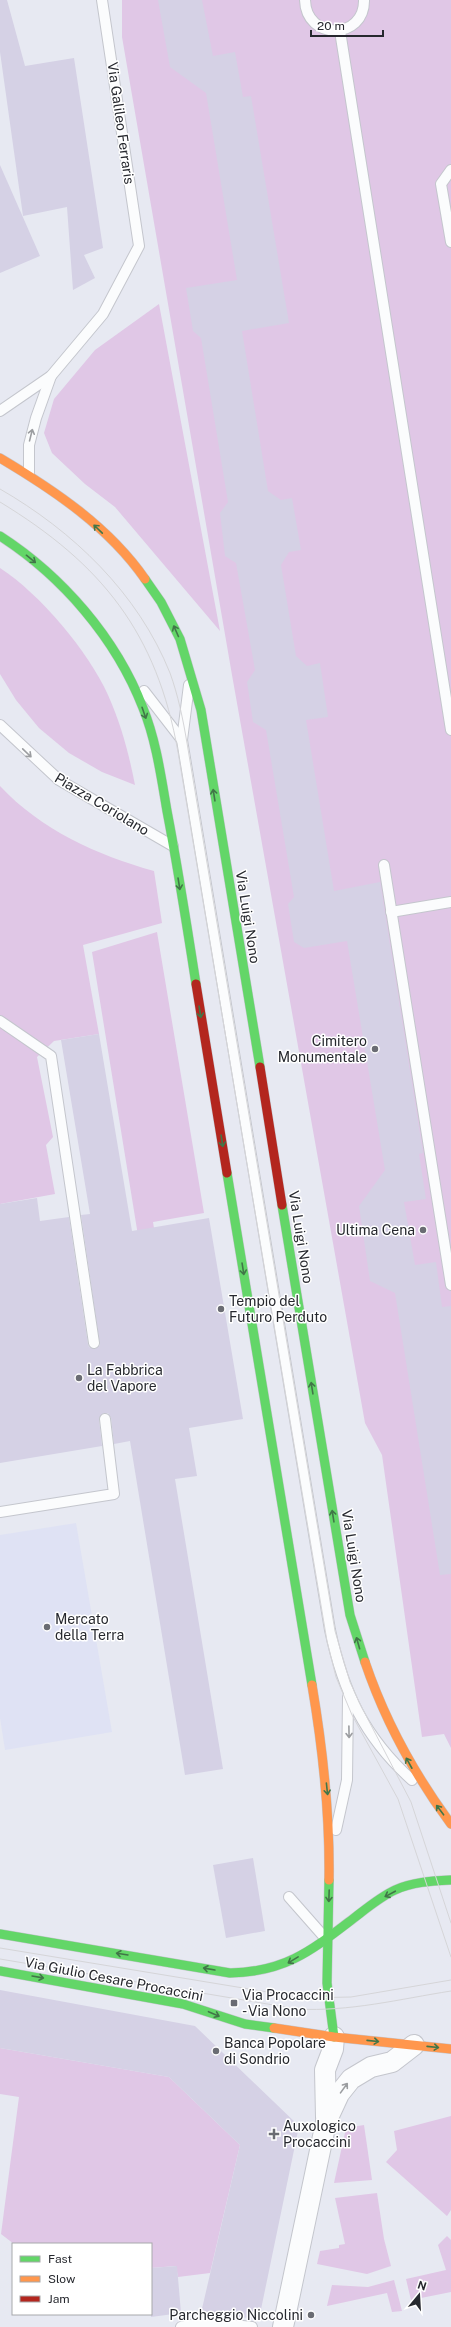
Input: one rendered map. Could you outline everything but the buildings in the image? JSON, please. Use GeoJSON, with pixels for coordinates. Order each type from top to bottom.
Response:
{"type":"FeatureCollection","features":[{"type":"Feature","properties":{"kind":"main road"},"geometry":{"type":"LineString","coordinates":[[0,458],[29,474],[67,501],[121,551],[157,596],[176,629],[191,668]]}},
{"type":"Feature","properties":{"kind":"main road"},"geometry":{"type":"LineString","coordinates":[[0,536],[46,570],[74,598],[122,665],[148,723],[173,846],[323,1750],[329,1804],[330,1857],[327,1940],[328,1999],[334,2037]]}},
{"type":"Feature","properties":{"kind":"main road","name":"Via Luigi Nono"},"geometry":{"type":"LineString","coordinates":[[191,668],[201,710],[350,1615],[360,1651],[379,1703],[407,1760],[429,1796],[451,1824]]}},
{"type":"Feature","properties":{"kind":"main road","name":"Via Giulio Cesare Procaccini"},"geometry":{"type":"LineString","coordinates":[[0,1934],[230,1973],[247,1974],[267,1972],[284,1966],[327,1940],[387,1895],[412,1885],[451,1880]]}},
{"type":"Feature","properties":{"kind":"main road","name":"Via Giulio Cesare Procaccini"},"geometry":{"type":"LineString","coordinates":[[0,1971],[183,2004],[245,2024],[334,2037],[451,2048]]}},
{"type":"Feature","properties":{"kind":"street"},"geometry":{"type":"LineString","coordinates":[[283,2327],[326,2122],[325,2070],[333,2049],[334,2037]]}},
{"type":"Feature","properties":{"kind":"street"},"geometry":{"type":"LineString","coordinates":[[326,2122],[339,2094],[350,2079],[371,2067],[392,2062],[414,2045]]}},
{"type":"Feature","properties":{"kind":"lane","name":"Via Galileo Ferraris"},"geometry":{"type":"LineString","coordinates":[[51,376],[103,314],[139,246],[102,0]]}},
{"type":"Feature","properties":{"kind":"lane"},"geometry":{"type":"LineString","coordinates":[[305,0],[308,15],[314,22],[330,31],[340,31],[356,22],[362,14],[364,0]]}},
{"type":"Feature","properties":{"kind":"lane"},"geometry":{"type":"LineString","coordinates":[[340,31],[451,730]]}},
{"type":"Feature","properties":{"kind":"lane"},"geometry":{"type":"LineString","coordinates":[[451,170],[441,184],[451,242]]}},
{"type":"Feature","properties":{"kind":"lane"},"geometry":{"type":"LineString","coordinates":[[0,411],[51,376]]}},
{"type":"Feature","properties":{"kind":"lane"},"geometry":{"type":"LineString","coordinates":[[29,474],[29,445],[36,418],[51,376]]}},
{"type":"Feature","properties":{"kind":"lane"},"geometry":{"type":"LineString","coordinates":[[122,665],[182,740]]}},
{"type":"Feature","properties":{"kind":"lane"},"geometry":{"type":"LineString","coordinates":[[191,668],[182,740],[324,1602],[334,1650],[348,1693],[368,1732],[396,1766],[429,1796]]}},
{"type":"Feature","properties":{"kind":"lane","name":"Piazza Coriolano"},"geometry":{"type":"LineString","coordinates":[[0,725],[59,780],[173,846]]}},
{"type":"Feature","properties":{"kind":"lane"},"geometry":{"type":"LineString","coordinates":[[384,865],[446,1228],[451,1285]]}},
{"type":"Feature","properties":{"kind":"lane"},"geometry":{"type":"LineString","coordinates":[[391,912],[451,902]]}},
{"type":"Feature","properties":{"kind":"lane"},"geometry":{"type":"LineString","coordinates":[[0,1020],[51,1056],[94,1343]]}},
{"type":"Feature","properties":{"kind":"lane"},"geometry":{"type":"LineString","coordinates":[[0,1512],[114,1494],[105,1419]]}},
{"type":"Feature","properties":{"kind":"lane"},"geometry":{"type":"LineString","coordinates":[[330,1857],[347,1780],[348,1693]]}},
{"type":"Feature","properties":{"kind":"lane"},"geometry":{"type":"LineString","coordinates":[[289,1897],[327,1940]]}},
{"type":"Feature","properties":{"kind":"lane"},"geometry":{"type":"LineString","coordinates":[[181,2327],[205,2322],[252,2327]]}},
{"type":"Feature","properties":{"kind":"shaded area","name":"Cimitero Monumentale"},"geometry":{"type":"Polygon","coordinates":[[[122,0],[451,0],[451,1748],[444,1734],[422,1737],[382,1455],[365,1423],[232,675],[122,37],[122,0]]]}},
{"type":"Feature","properties":{"kind":"shaded area"},"geometry":{"type":"Polygon","coordinates":[[[159,304],[220,631],[115,507],[85,484],[52,453],[44,433],[54,399],[95,350],[159,304]]]}},
{"type":"Feature","properties":{"kind":"shaded area"},"geometry":{"type":"Polygon","coordinates":[[[0,568],[15,579],[46,608],[76,642],[88,660],[108,695],[117,717],[135,785],[102,772],[69,753],[39,728],[16,700],[0,674],[0,568]]]}},
{"type":"Feature","properties":{"kind":"shaded area"},"geometry":{"type":"Polygon","coordinates":[[[0,786],[33,816],[71,839],[91,849],[133,865],[154,871],[162,923],[83,945],[99,1034],[54,1041],[37,1057],[53,1137],[46,1145],[55,1194],[0,1204],[0,786]]]}},
{"type":"Feature","properties":{"kind":"shaded area"},"geometry":{"type":"Polygon","coordinates":[[[157,932],[204,1213],[153,1222],[169,1326],[153,1328],[92,952],[157,932]]]}},
{"type":"Feature","properties":{"kind":"shaded area","name":"Mercato della Terra"},"geometry":{"type":"Polygon","coordinates":[[[76,1523],[112,1732],[5,1750],[0,1718],[0,1535],[76,1523]]]}},
{"type":"Feature","properties":{"kind":"shaded area"},"geometry":{"type":"Polygon","coordinates":[[[0,2048],[169,2077],[240,2145],[210,2273],[178,2277],[176,2266],[152,2268],[152,2243],[13,2243],[1,2234],[19,2097],[0,2094],[0,2048]]]}},
{"type":"Feature","properties":{"kind":"shaded area"},"geometry":{"type":"Polygon","coordinates":[[[451,2116],[451,2210],[447,2216],[386,2162],[397,2150],[394,2131],[451,2116]]]}},
{"type":"Feature","properties":{"kind":"shaded area"},"geometry":{"type":"Polygon","coordinates":[[[364,2125],[372,2180],[334,2183],[346,2128],[364,2125]]]}},
{"type":"Feature","properties":{"kind":"shaded area"},"geometry":{"type":"Polygon","coordinates":[[[377,2193],[384,2239],[391,2266],[367,2274],[317,2264],[320,2251],[339,2248],[339,2245],[345,2244],[335,2198],[377,2193]]]}},
{"type":"Feature","properties":{"kind":"shaded area"},"geometry":{"type":"Polygon","coordinates":[[[447,2236],[451,2240],[451,2292],[411,2300],[406,2279],[446,2270],[438,2245],[447,2236]]]}},
{"type":"Feature","properties":{"kind":"shaded area"},"geometry":{"type":"Polygon","coordinates":[[[394,2280],[402,2311],[392,2312],[387,2293],[327,2306],[332,2285],[368,2287],[394,2280]]]}},
{"type":"Feature","properties":{"kind":"tram line"},"geometry":{"type":"LineString","coordinates":[[0,489],[53,524],[100,567],[140,616],[157,644],[173,681],[187,743],[335,1631],[350,1682],[411,1802],[451,1923]]}},
{"type":"Feature","properties":{"kind":"tram line"},"geometry":{"type":"LineString","coordinates":[[0,502],[68,550],[96,577],[119,606],[139,637],[156,671],[169,710],[178,752],[327,1641],[336,1677],[352,1715],[398,1799],[451,1957]]}},
{"type":"Feature","properties":{"kind":"tram line"},"geometry":{"type":"LineString","coordinates":[[0,1948],[304,1998],[351,1997],[451,1980]]}},
{"type":"Feature","properties":{"kind":"tram line"},"geometry":{"type":"LineString","coordinates":[[0,1959],[297,2009],[336,2009],[355,2007],[451,1991]]}},
{"type":"Feature","properties":{"kind":"traffic: fast"},"geometry":{"type":"LineString","coordinates":[[0,536],[45,570],[85,611],[118,657],[132,682],[148,720],[155,745],[179,875],[196,984]]}},
{"type":"Feature","properties":{"kind":"traffic: fast"},"geometry":{"type":"LineString","coordinates":[[145,579],[161,602],[180,639],[201,710],[260,1067]]}},
{"type":"Feature","properties":{"kind":"traffic: fast"},"geometry":{"type":"LineString","coordinates":[[227,1173],[312,1685]]}},
{"type":"Feature","properties":{"kind":"traffic: fast"},"geometry":{"type":"LineString","coordinates":[[282,1205],[350,1615],[365,1662]]}},
{"type":"Feature","properties":{"kind":"traffic: fast"},"geometry":{"type":"LineString","coordinates":[[329,1880],[327,1983],[334,2037]]}},
{"type":"Feature","properties":{"kind":"traffic: fast"},"geometry":{"type":"LineString","coordinates":[[0,1934],[230,1973],[250,1972],[283,1964],[297,1957],[325,1940],[379,1899],[395,1890],[429,1881],[451,1880]]}},
{"type":"Feature","properties":{"kind":"traffic: fast"},"geometry":{"type":"LineString","coordinates":[[0,1971],[183,2004],[245,2024],[274,2028]]}},
{"type":"Feature","properties":{"kind":"traffic: slow"},"geometry":{"type":"LineString","coordinates":[[0,458],[40,483],[98,526],[131,560],[145,579]]}},
{"type":"Feature","properties":{"kind":"traffic: slow"},"geometry":{"type":"LineString","coordinates":[[365,1662],[391,1726],[425,1786],[451,1824]]}},
{"type":"Feature","properties":{"kind":"traffic: slow"},"geometry":{"type":"LineString","coordinates":[[312,1685],[325,1782],[329,1880]]}},
{"type":"Feature","properties":{"kind":"traffic: slow"},"geometry":{"type":"LineString","coordinates":[[274,2028],[334,2037],[451,2049]]}},
{"type":"Feature","properties":{"kind":"traffic: jam"},"geometry":{"type":"LineString","coordinates":[[196,984],[227,1173]]}},
{"type":"Feature","properties":{"kind":"traffic: jam"},"geometry":{"type":"LineString","coordinates":[[260,1067],[282,1205]]}},
{"type":"Feature","properties":{"kind":"place","name":"Cimitero Monumentale"},"geometry":{"type":"Point","coordinates":[375,1049]}},
{"type":"Feature","properties":{"kind":"place","name":"Ultima Cena"},"geometry":{"type":"Point","coordinates":[423,1230]}},
{"type":"Feature","properties":{"kind":"place","name":"Tempio del Futuro Perduto"},"geometry":{"type":"Point","coordinates":[221,1309]}},
{"type":"Feature","properties":{"kind":"place","name":"La Fabbrica del Vapore"},"geometry":{"type":"Point","coordinates":[79,1378]}},
{"type":"Feature","properties":{"kind":"place","name":"Mercato della Terra"},"geometry":{"type":"Point","coordinates":[47,1627]}},
{"type":"Feature","properties":{"kind":"place","name":"Via Procaccini - Via Nono"},"geometry":{"type":"Point","coordinates":[234,2003]}},
{"type":"Feature","properties":{"kind":"place","name":"Banca Popolare di Sondrio"},"geometry":{"type":"Point","coordinates":[216,2051]}},
{"type":"Feature","properties":{"kind":"place","name":"Auxologico Procaccini"},"geometry":{"type":"Point","coordinates":[274,2134]}},
{"type":"Feature","properties":{"kind":"place","name":"Parcheggio Niccolini"},"geometry":{"type":"Point","coordinates":[311,2315]}}]}
